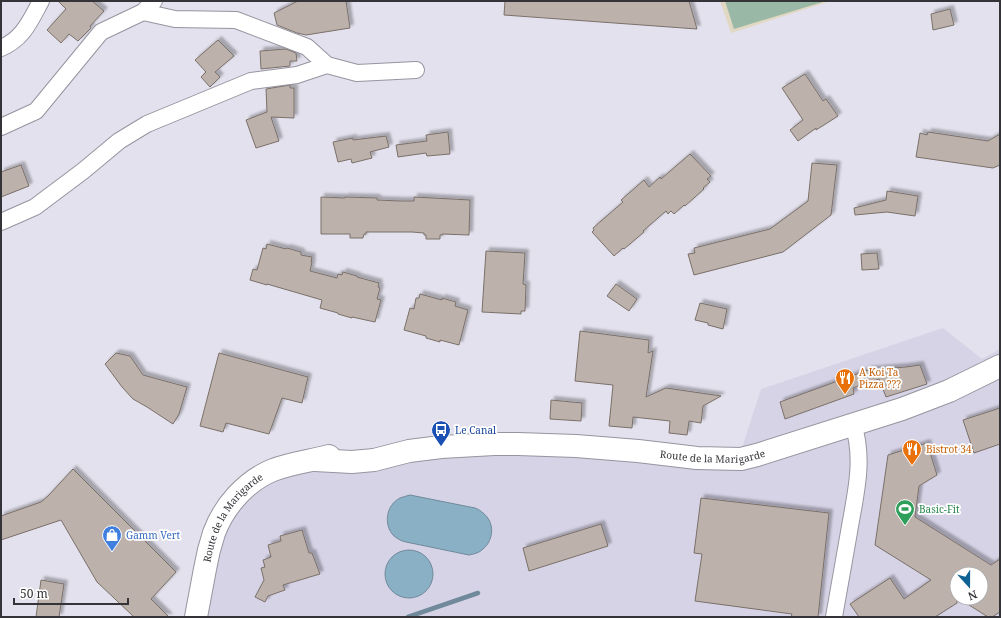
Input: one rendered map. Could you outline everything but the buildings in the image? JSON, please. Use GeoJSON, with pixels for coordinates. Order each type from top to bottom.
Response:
{"type":"FeatureCollection","features":[{"type":"Feature","properties":{"kind":"main road","name":"Route de la Marigarde"},"geometry":{"type":"LineString","coordinates":[[196,617],[208,553],[220,520],[234,498],[249,484],[258,477],[288,464],[315,460],[352,462],[374,460],[409,451],[441,447],[494,444],[576,446],[697,458],[741,459],[902,408],[949,391],[1000,366]]}},
{"type":"Feature","properties":{"kind":"street"},"geometry":{"type":"LineString","coordinates":[[1,48],[8,45],[21,35],[41,1]]}},
{"type":"Feature","properties":{"kind":"street"},"geometry":{"type":"LineString","coordinates":[[1,127],[36,111],[101,32],[148,6],[175,19],[236,20],[307,47],[328,64],[357,74],[416,70]]}},
{"type":"Feature","properties":{"kind":"street"},"geometry":{"type":"LineString","coordinates":[[1,222],[35,207],[83,171],[119,141],[147,124],[251,82],[297,75],[328,64]]}},
{"type":"Feature","properties":{"kind":"street"},"geometry":{"type":"LineString","coordinates":[[834,617],[858,486],[859,456],[856,433],[853,424]]}},
{"type":"Feature","properties":{"kind":"shaded area"},"geometry":{"type":"Polygon","coordinates":[[[720,1],[831,1],[731,33],[720,1]]]}},
{"type":"Feature","properties":{"kind":"shaded area"},"geometry":{"type":"Polygon","coordinates":[[[943,328],[982,359],[1000,349],[1000,617],[193,617],[231,503],[297,457],[515,449],[739,457],[761,389],[943,328]]]}},
{"type":"Feature","properties":{"kind":"green space"},"geometry":{"type":"Polygon","coordinates":[[[725,1],[826,1],[734,29],[725,1]]]}},
{"type":"Feature","properties":{"kind":"water"},"geometry":{"type":"Polygon","coordinates":[[[410,495],[479,510],[490,521],[492,531],[487,545],[475,554],[469,555],[406,542],[397,538],[388,526],[387,521],[389,510],[395,501],[410,495]]]}},
{"type":"Feature","properties":{"kind":"water"},"geometry":{"type":"Polygon","coordinates":[[[409,550],[418,552],[426,557],[431,565],[433,574],[431,583],[426,591],[418,596],[409,598],[400,596],[392,591],[387,583],[385,574],[387,565],[392,557],[400,552],[409,550]]]}},
{"type":"Feature","properties":{"kind":"waterway"},"geometry":{"type":"LineString","coordinates":[[408,617],[478,593]]}},
{"type":"Feature","properties":{"kind":"place","name":"A Koi Ta Pizza ???"},"geometry":{"type":"Point","coordinates":[845,395]}},
{"type":"Feature","properties":{"kind":"place","name":"Le Canal"},"geometry":{"type":"Point","coordinates":[441,447]}},
{"type":"Feature","properties":{"kind":"place","name":"Bistrot 34"},"geometry":{"type":"Point","coordinates":[912,466]}},
{"type":"Feature","properties":{"kind":"place","name":"Basic-Fit"},"geometry":{"type":"Point","coordinates":[905,526]}},
{"type":"Feature","properties":{"kind":"place","name":"Gamm Vert"},"geometry":{"type":"Point","coordinates":[112,552]}}]}
